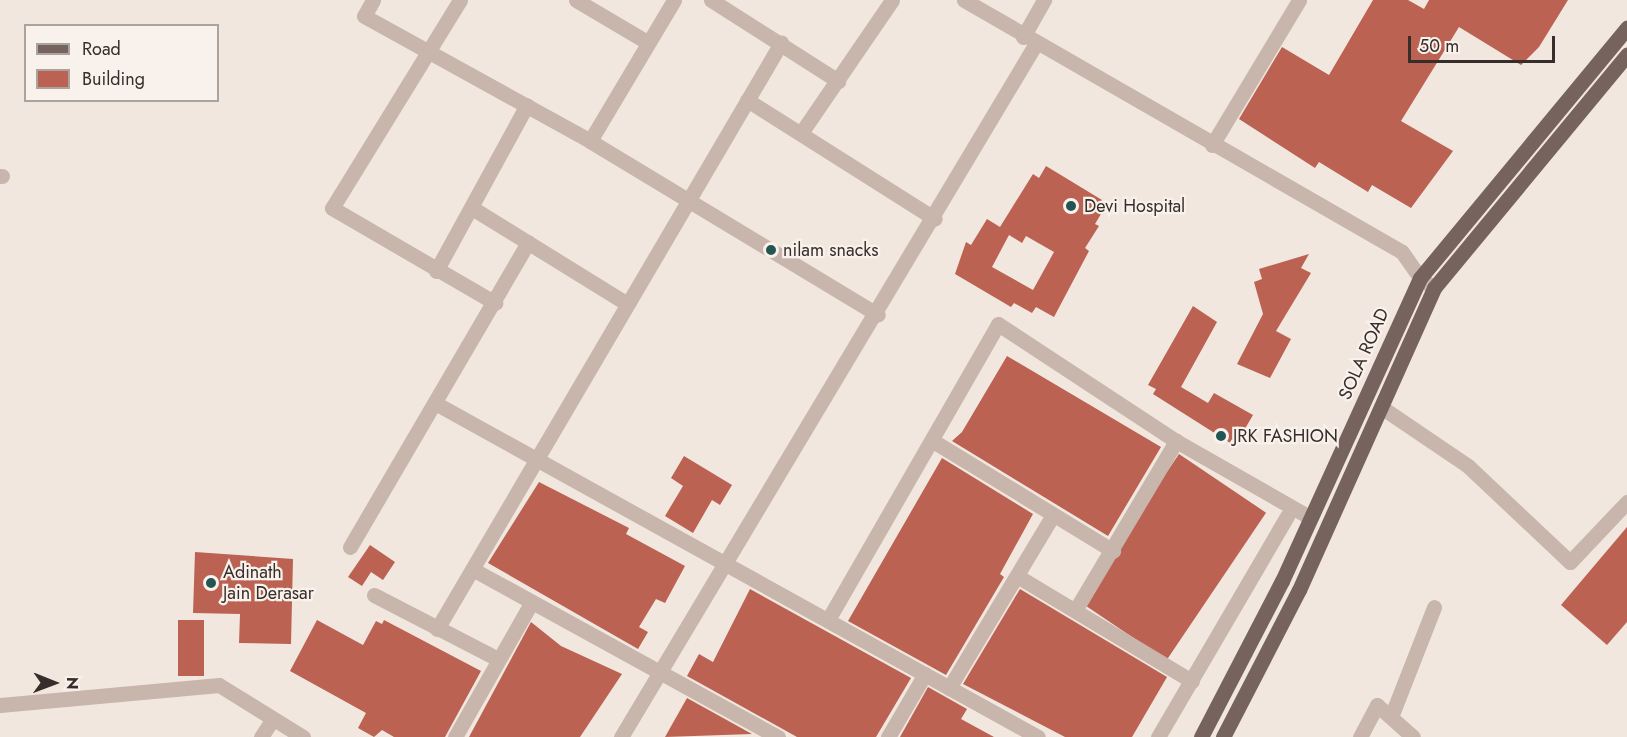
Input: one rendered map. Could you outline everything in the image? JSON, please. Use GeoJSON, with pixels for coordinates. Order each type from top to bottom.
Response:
{"type":"FeatureCollection","features":[{"type":"Feature","properties":{"kind":"main road","name":"SOLA ROAD"},"geometry":{"type":"LineString","coordinates":[[1201,737],[1311,518],[1420,278],[1627,28]]}},
{"type":"Feature","properties":{"kind":"main road","name":"SOLA ROAD"},"geometry":{"type":"LineString","coordinates":[[1223,737],[1299,590],[1434,288],[1627,55]]}},
{"type":"Feature","properties":{"kind":"street"},"geometry":{"type":"LineString","coordinates":[[373,0],[364,16],[590,141],[687,202],[878,315]]}},
{"type":"Feature","properties":{"kind":"street"},"geometry":{"type":"LineString","coordinates":[[460,0],[332,208],[436,271],[495,303]]}},
{"type":"Feature","properties":{"kind":"street"},"geometry":{"type":"LineString","coordinates":[[576,0],[647,42]]}},
{"type":"Feature","properties":{"kind":"street"},"geometry":{"type":"LineString","coordinates":[[590,141],[674,0]]}},
{"type":"Feature","properties":{"kind":"street"},"geometry":{"type":"LineString","coordinates":[[711,0],[838,81]]}},
{"type":"Feature","properties":{"kind":"street"},"geometry":{"type":"LineString","coordinates":[[801,133],[892,0]]}},
{"type":"Feature","properties":{"kind":"street"},"geometry":{"type":"LineString","coordinates":[[964,0],[1029,41],[1402,252],[1420,278],[1434,288]]}},
{"type":"Feature","properties":{"kind":"street"},"geometry":{"type":"LineString","coordinates":[[621,737],[658,671],[728,562],[934,219],[1029,41],[1044,0]]}},
{"type":"Feature","properties":{"kind":"street"},"geometry":{"type":"LineString","coordinates":[[1212,145],[1299,0]]}},
{"type":"Feature","properties":{"kind":"street"},"geometry":{"type":"LineString","coordinates":[[437,629],[474,570],[626,303],[781,43]]}},
{"type":"Feature","properties":{"kind":"street"},"geometry":{"type":"LineString","coordinates":[[747,100],[934,219]]}},
{"type":"Feature","properties":{"kind":"street"},"geometry":{"type":"LineString","coordinates":[[436,271],[527,105]]}},
{"type":"Feature","properties":{"kind":"street"},"geometry":{"type":"LineString","coordinates":[[472,208],[626,303]]}},
{"type":"Feature","properties":{"kind":"street"},"geometry":{"type":"LineString","coordinates":[[350,547],[495,303],[528,242]]}},
{"type":"Feature","properties":{"kind":"street"},"geometry":{"type":"LineString","coordinates":[[829,618],[933,441],[998,324],[1176,441],[1311,518]]}},
{"type":"Feature","properties":{"kind":"street"},"geometry":{"type":"LineString","coordinates":[[435,403],[728,562],[1038,737]]}},
{"type":"Feature","properties":{"kind":"street"},"geometry":{"type":"LineString","coordinates":[[1381,407],[1468,466],[1570,562],[1627,502]]}},
{"type":"Feature","properties":{"kind":"street"},"geometry":{"type":"LineString","coordinates":[[933,441],[1113,551]]}},
{"type":"Feature","properties":{"kind":"street"},"geometry":{"type":"LineString","coordinates":[[1076,609],[1113,551],[1176,441]]}},
{"type":"Feature","properties":{"kind":"street"},"geometry":{"type":"LineString","coordinates":[[949,688],[1053,515]]}},
{"type":"Feature","properties":{"kind":"street"},"geometry":{"type":"LineString","coordinates":[[1158,737],[1287,516]]}},
{"type":"Feature","properties":{"kind":"street"},"geometry":{"type":"LineString","coordinates":[[474,570],[778,737]]}},
{"type":"Feature","properties":{"kind":"street"},"geometry":{"type":"LineString","coordinates":[[1017,576],[1076,609],[1192,681]]}},
{"type":"Feature","properties":{"kind":"street"},"geometry":{"type":"LineString","coordinates":[[374,595],[498,659]]}},
{"type":"Feature","properties":{"kind":"street"},"geometry":{"type":"LineString","coordinates":[[455,737],[531,603]]}},
{"type":"Feature","properties":{"kind":"street"},"geometry":{"type":"LineString","coordinates":[[1391,717],[1434,607]]}},
{"type":"Feature","properties":{"kind":"street"},"geometry":{"type":"LineString","coordinates":[[888,737],[925,674]]}},
{"type":"Feature","properties":{"kind":"street"},"geometry":{"type":"LineString","coordinates":[[0,705],[219,685],[272,720],[303,737]]}},
{"type":"Feature","properties":{"kind":"street"},"geometry":{"type":"LineString","coordinates":[[1360,737],[1377,705],[1413,737]]}},
{"type":"Feature","properties":{"kind":"street"},"geometry":{"type":"LineString","coordinates":[[261,737],[272,720]]}},
{"type":"Feature","properties":{"kind":"building"},"geometry":{"type":"Polygon","coordinates":[[[1373,0],[1408,0],[1424,9],[1429,0],[1568,0],[1539,47],[1521,65],[1459,27],[1401,121],[1453,151],[1411,208],[1372,185],[1368,192],[1319,162],[1315,168],[1239,119],[1282,47],[1329,75],[1373,0]]]}},
{"type":"Feature","properties":{"kind":"building"},"geometry":{"type":"Polygon","coordinates":[[[1046,166],[1102,200],[1095,211],[1101,214],[1095,224],[1099,226],[1085,248],[1089,251],[1054,317],[1036,307],[1032,313],[1014,303],[1011,307],[955,274],[966,242],[971,245],[987,219],[1000,227],[1033,174],[1039,178],[1046,166]],[[1009,235],[992,267],[1033,290],[1054,252],[1026,236],[1022,243],[1009,235]]]}},
{"type":"Feature","properties":{"kind":"building"},"geometry":{"type":"Polygon","coordinates":[[[1309,254],[1301,268],[1311,273],[1276,331],[1291,339],[1270,378],[1237,364],[1263,314],[1254,282],[1262,279],[1259,269],[1309,254]]]}},
{"type":"Feature","properties":{"kind":"building"},"geometry":{"type":"Polygon","coordinates":[[[1193,306],[1217,322],[1181,387],[1208,403],[1214,393],[1253,415],[1235,446],[1153,394],[1156,389],[1148,385],[1193,306]]]}},
{"type":"Feature","properties":{"kind":"building"},"geometry":{"type":"Polygon","coordinates":[[[1007,356],[1161,447],[1108,536],[952,441],[962,432],[1007,356]]]}},
{"type":"Feature","properties":{"kind":"building"},"geometry":{"type":"Polygon","coordinates":[[[1179,454],[1266,513],[1167,660],[1079,602],[1179,454]]]}},
{"type":"Feature","properties":{"kind":"building"},"geometry":{"type":"Polygon","coordinates":[[[684,456],[732,485],[720,505],[712,500],[693,533],[665,516],[683,486],[671,478],[684,456]]]}},
{"type":"Feature","properties":{"kind":"building"},"geometry":{"type":"Polygon","coordinates":[[[942,458],[1033,514],[1000,574],[1004,577],[946,675],[848,621],[942,458]]]}},
{"type":"Feature","properties":{"kind":"building"},"geometry":{"type":"Polygon","coordinates":[[[539,482],[629,528],[626,534],[685,566],[665,603],[656,599],[639,627],[648,632],[638,649],[488,563],[539,482]]]}},
{"type":"Feature","properties":{"kind":"building"},"geometry":{"type":"Polygon","coordinates":[[[1627,527],[1627,622],[1607,645],[1561,605],[1627,527]]]}},
{"type":"Feature","properties":{"kind":"building"},"geometry":{"type":"Polygon","coordinates":[[[370,545],[395,562],[383,580],[371,572],[362,586],[348,577],[370,545]]]}},
{"type":"Feature","properties":{"kind":"building"},"geometry":{"type":"Polygon","coordinates":[[[195,552],[293,559],[291,644],[239,643],[240,614],[193,613],[195,552]]]}},
{"type":"Feature","properties":{"kind":"building"},"geometry":{"type":"Polygon","coordinates":[[[750,589],[911,678],[876,737],[797,737],[687,676],[699,654],[713,662],[750,589]]]}},
{"type":"Feature","properties":{"kind":"building"},"geometry":{"type":"Polygon","coordinates":[[[1020,589],[1167,677],[1132,737],[1065,737],[963,684],[1020,589]]]}},
{"type":"Feature","properties":{"kind":"building"},"geometry":{"type":"Polygon","coordinates":[[[178,620],[204,620],[204,676],[178,676],[178,620]]]}},
{"type":"Feature","properties":{"kind":"building"},"geometry":{"type":"Polygon","coordinates":[[[317,620],[363,645],[376,621],[382,624],[384,620],[481,671],[445,737],[394,737],[382,730],[374,737],[358,728],[366,713],[290,671],[317,620]]]}},
{"type":"Feature","properties":{"kind":"building"},"geometry":{"type":"Polygon","coordinates":[[[531,622],[561,646],[622,674],[580,737],[469,737],[531,622]]]}},
{"type":"Feature","properties":{"kind":"building"},"geometry":{"type":"Polygon","coordinates":[[[928,687],[967,709],[961,719],[994,737],[900,737],[928,687]]]}},
{"type":"Feature","properties":{"kind":"building"},"geometry":{"type":"Polygon","coordinates":[[[687,698],[752,734],[665,737],[687,698]]]}},
{"type":"Feature","properties":{"kind":"place","name":"Devi Hospital"},"geometry":{"type":"Point","coordinates":[1071,206]}},
{"type":"Feature","properties":{"kind":"place","name":"nilam snacks"},"geometry":{"type":"Point","coordinates":[771,250]}},
{"type":"Feature","properties":{"kind":"place","name":"JRK FASHION"},"geometry":{"type":"Point","coordinates":[1221,436]}},
{"type":"Feature","properties":{"kind":"place","name":"Adinath Jain Derasar"},"geometry":{"type":"Point","coordinates":[211,583]}}]}
